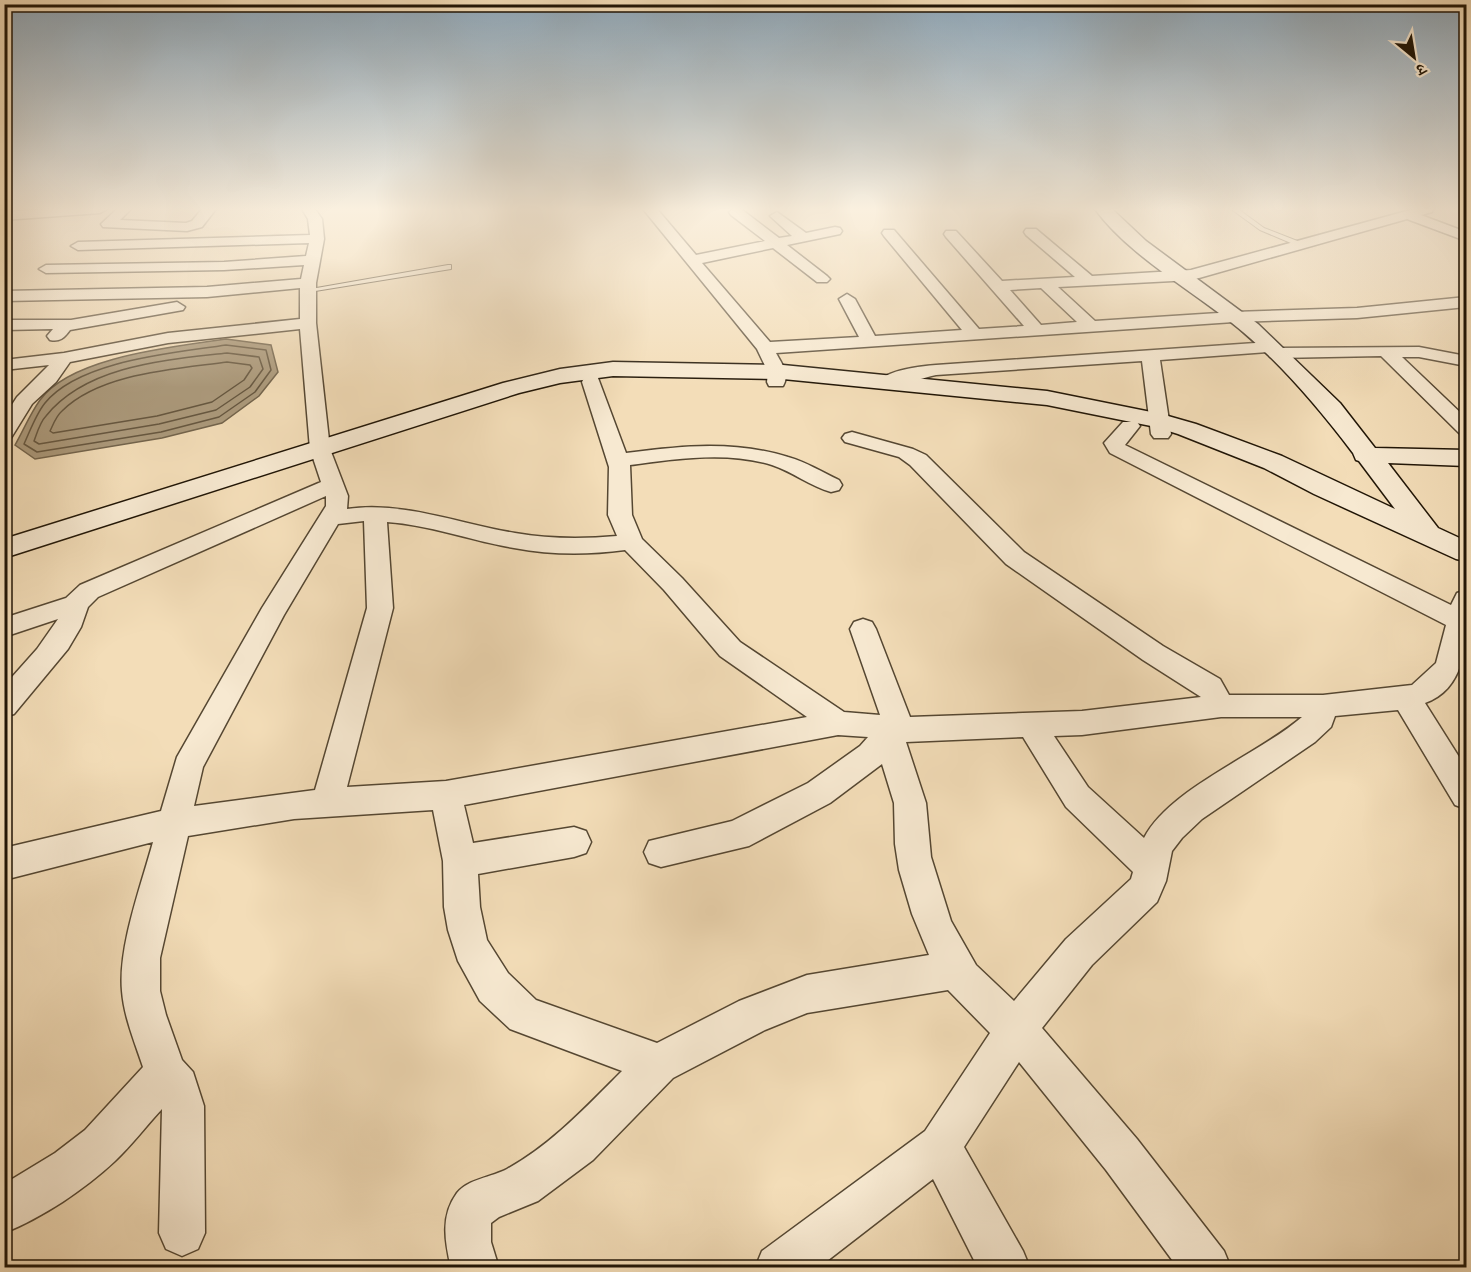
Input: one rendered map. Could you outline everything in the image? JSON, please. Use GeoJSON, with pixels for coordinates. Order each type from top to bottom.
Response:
{"type":"FeatureCollection","features":[{"type":"Feature","properties":{"kind":"street"},"geometry":{"type":"LineString","coordinates":[[5,296],[46,269],[84,268]]}},
{"type":"Feature","properties":{"kind":"street"},"geometry":{"type":"LineString","coordinates":[[182,1233],[183,1106],[178,1087],[166,1073],[146,1015],[141,991],[141,958],[188,766],[271,615],[337,507],[337,496],[322,453],[308,323],[308,286],[311,268]]}},
{"type":"Feature","properties":{"kind":"street"},"geometry":{"type":"LineString","coordinates":[[701,268],[765,348],[776,377]]}},
{"type":"Feature","properties":{"kind":"street"},"geometry":{"type":"LineString","coordinates":[[808,268],[822,279]]}},
{"type":"Feature","properties":{"kind":"street"},"geometry":{"type":"LineString","coordinates":[[919,268],[974,333]]}},
{"type":"Feature","properties":{"kind":"street"},"geometry":{"type":"LineString","coordinates":[[983,268],[1036,329]]}},
{"type":"Feature","properties":{"kind":"street"},"geometry":{"type":"LineString","coordinates":[[1074,268],[1089,281]]}},
{"type":"Feature","properties":{"kind":"street"},"geometry":{"type":"LineString","coordinates":[[1171,268],[1251,328],[1332,408],[1365,455],[1428,534]]}},
{"type":"Feature","properties":{"kind":"street"},"geometry":{"type":"LineString","coordinates":[[999,286],[1181,276],[1210,268]]}},
{"type":"Feature","properties":{"kind":"street"},"geometry":{"type":"LineString","coordinates":[[1046,284],[1090,326]]}},
{"type":"Feature","properties":{"kind":"street"},"geometry":{"type":"LineString","coordinates":[[33,362],[45,341],[66,326],[203,297],[308,286]]}},
{"type":"Feature","properties":{"kind":"street"},"geometry":{"type":"LineString","coordinates":[[5,296],[203,297]]}},
{"type":"Feature","properties":{"kind":"street"},"geometry":{"type":"LineString","coordinates":[[168,338],[203,297]]}},
{"type":"Feature","properties":{"kind":"street"},"geometry":{"type":"LineString","coordinates":[[847,299],[869,340]]}},
{"type":"Feature","properties":{"kind":"street"},"geometry":{"type":"LineString","coordinates":[[765,348],[1234,317],[1357,313],[1467,302]]}},
{"type":"Feature","properties":{"kind":"street"},"geometry":{"type":"LineString","coordinates":[[1438,305],[1467,312]]}},
{"type":"Feature","properties":{"kind":"street"},"geometry":{"type":"LineString","coordinates":[[4,325],[63,322],[67,324],[66,326]]}},
{"type":"Feature","properties":{"kind":"street"},"geometry":{"type":"LineString","coordinates":[[4,365],[64,358],[168,338],[308,323]]}},
{"type":"Feature","properties":{"kind":"street"},"geometry":{"type":"LineString","coordinates":[[887,382],[907,375],[936,370],[1150,355],[1273,350],[1419,352],[1466,360]]}},
{"type":"Feature","properties":{"kind":"street"},"geometry":{"type":"LineString","coordinates":[[1386,351],[1467,429]]}},
{"type":"Feature","properties":{"kind":"street"},"geometry":{"type":"LineString","coordinates":[[1150,355],[1161,427]]}},
{"type":"Feature","properties":{"kind":"street"},"geometry":{"type":"LineString","coordinates":[[4,434],[14,402],[49,378],[64,358]]}},
{"type":"Feature","properties":{"kind":"street"},"geometry":{"type":"LineString","coordinates":[[4,559],[511,388],[560,376],[613,369],[887,382],[1047,398],[1161,427],[1272,474],[1324,488],[1467,552]]}},
{"type":"Feature","properties":{"kind":"street"},"geometry":{"type":"LineString","coordinates":[[4,549],[528,392],[612,379],[776,377],[1030,407],[1130,426],[1161,427]]}},
{"type":"Feature","properties":{"kind":"street"},"geometry":{"type":"LineString","coordinates":[[591,382],[618,460],[620,515],[631,542],[673,584],[730,649],[838,723]]}},
{"type":"Feature","properties":{"kind":"street"},"geometry":{"type":"LineString","coordinates":[[4,864],[172,824],[294,805],[446,795],[838,723],[878,726],[893,731],[1082,723],[1221,706],[1323,706],[1406,698],[1422,693],[1438,680],[1449,666],[1464,610],[1118,449],[1114,442],[1130,426]]}},
{"type":"Feature","properties":{"kind":"street"},"geometry":{"type":"LineString","coordinates":[[852,438],[906,453],[918,460],[1016,558],[1153,653],[1204,683],[1213,691],[1221,706]]}},
{"type":"Feature","properties":{"kind":"street"},"geometry":{"type":"LineString","coordinates":[[618,460],[697,452],[728,453],[782,462],[831,485]]}},
{"type":"Feature","properties":{"kind":"street"},"geometry":{"type":"LineString","coordinates":[[1365,455],[1462,460]]}},
{"type":"Feature","properties":{"kind":"street"},"geometry":{"type":"LineString","coordinates":[[4,628],[75,604],[89,591],[332,485]]}},
{"type":"Feature","properties":{"kind":"street"},"geometry":{"type":"LineString","coordinates":[[332,518],[375,514],[470,530],[532,544],[588,548],[631,542]]}},
{"type":"Feature","properties":{"kind":"street"},"geometry":{"type":"LineString","coordinates":[[327,804],[380,608],[375,514]]}},
{"type":"Feature","properties":{"kind":"street"},"geometry":{"type":"LineString","coordinates":[[4,706],[65,633],[76,612],[75,604]]}},
{"type":"Feature","properties":{"kind":"street"},"geometry":{"type":"LineString","coordinates":[[863,629],[893,731],[909,802],[913,825],[913,857],[941,940],[956,970],[977,993],[1017,1028],[1132,1166],[1207,1268]]}},
{"type":"Feature","properties":{"kind":"street"},"geometry":{"type":"LineString","coordinates":[[1406,698],[1467,795]]}},
{"type":"Feature","properties":{"kind":"street"},"geometry":{"type":"LineString","coordinates":[[779,1268],[940,1146],[1017,1028],[1079,952],[1145,890],[1160,838],[1173,823],[1190,809],[1305,733],[1320,719],[1323,706]]}},
{"type":"Feature","properties":{"kind":"street"},"geometry":{"type":"LineString","coordinates":[[1031,725],[1077,797],[1151,866]]}},
{"type":"Feature","properties":{"kind":"street"},"geometry":{"type":"LineString","coordinates":[[661,852],[737,835],[819,794],[871,755],[893,731]]}},
{"type":"Feature","properties":{"kind":"street"},"geometry":{"type":"LineString","coordinates":[[446,795],[460,861],[466,930],[471,948],[494,987],[524,1015],[659,1064]]}},
{"type":"Feature","properties":{"kind":"street"},"geometry":{"type":"LineString","coordinates":[[460,861],[574,842]]}},
{"type":"Feature","properties":{"kind":"street"},"geometry":{"type":"LineString","coordinates":[[475,1268],[468,1242],[468,1221],[474,1208],[483,1201],[522,1185],[578,1145],[659,1064],[753,1015],[807,994],[956,970]]}},
{"type":"Feature","properties":{"kind":"street"},"geometry":{"type":"LineString","coordinates":[[4,1210],[71,1169],[100,1145],[166,1073]]}},
{"type":"Feature","properties":{"kind":"street"},"geometry":{"type":"LineString","coordinates":[[940,1146],[992,1246],[1006,1268]]}},
{"type":"Feature","properties":{"kind":"lane"},"geometry":{"type":"LineString","coordinates":[[308,286],[438,268]]}},
{"type":"Feature","properties":{"kind":"water"},"geometry":{"type":"Polygon","coordinates":[[[226,339],[271,345],[278,372],[259,396],[222,423],[162,438],[35,459],[15,445],[40,400],[55,385],[75,373],[99,363],[126,356],[226,339]]]}}]}
